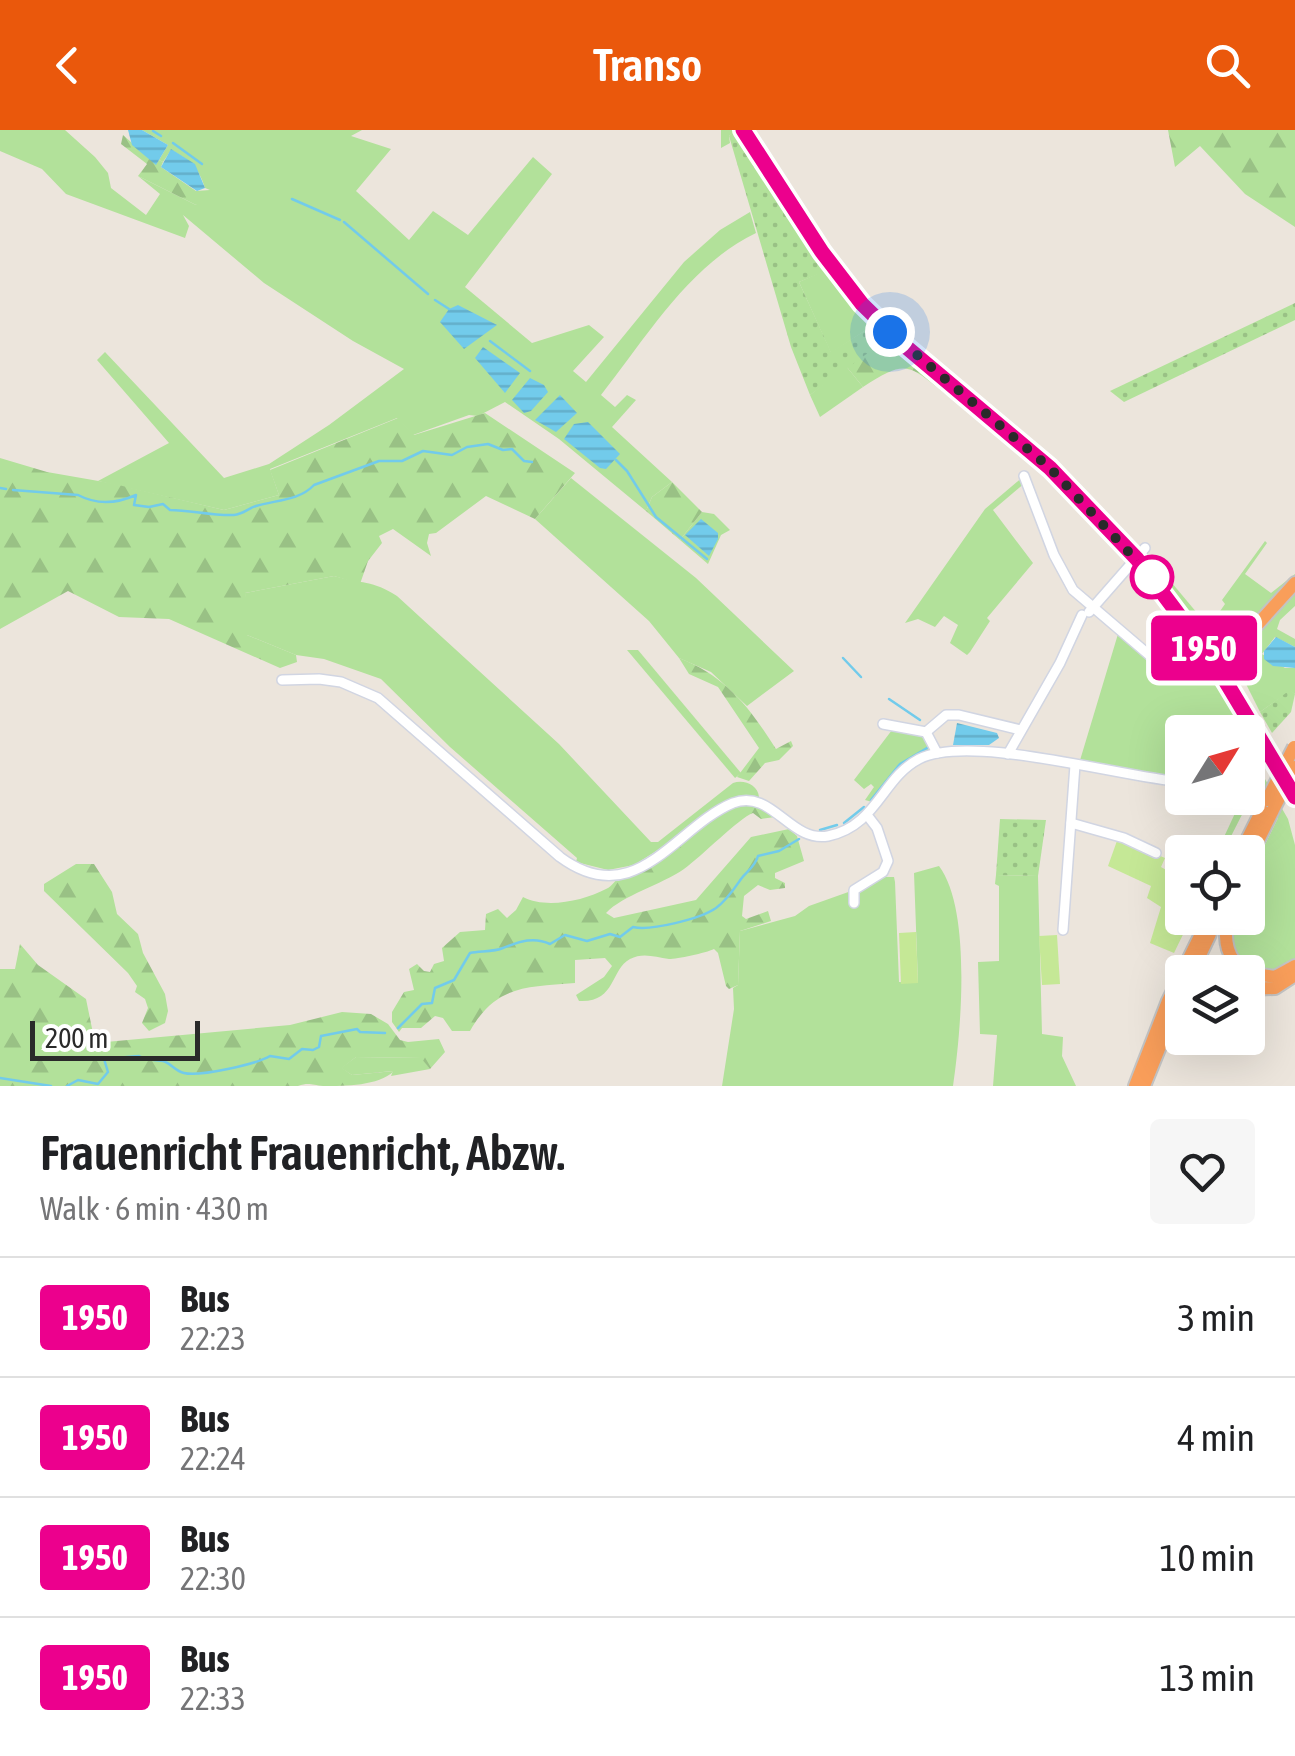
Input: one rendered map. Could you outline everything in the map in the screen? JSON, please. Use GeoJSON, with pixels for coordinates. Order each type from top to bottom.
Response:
{"type":"FeatureCollection","features":[{"type":"Feature","properties":{"kind":"highway"},"geometry":{"type":"LineString","coordinates":[[1214,662],[1224,659],[1292,589]]}},
{"type":"Feature","properties":{"kind":"highway"},"geometry":{"type":"LineString","coordinates":[[1194,632],[1216,646],[1234,646]]}},
{"type":"Feature","properties":{"kind":"highway"},"geometry":{"type":"LineString","coordinates":[[1232,690],[1230,662],[1234,646]]}},
{"type":"Feature","properties":{"kind":"highway"},"geometry":{"type":"LineString","coordinates":[[1258,835],[1295,746]]}},
{"type":"Feature","properties":{"kind":"highway"},"geometry":{"type":"LineString","coordinates":[[1251,835],[1295,767]]}},
{"type":"Feature","properties":{"kind":"highway"},"geometry":{"type":"LineString","coordinates":[[1135,1086],[1161,1018],[1202,935]]}},
{"type":"Feature","properties":{"kind":"highway"},"geometry":{"type":"LineString","coordinates":[[1265,976],[1275,977],[1295,966]]}},
{"type":"Feature","properties":{"kind":"highway"},"geometry":{"type":"LineString","coordinates":[[1265,988],[1276,988],[1295,975]]}},
{"type":"Feature","properties":{"kind":"highway"},"geometry":{"type":"LineString","coordinates":[[1144,1086],[1165,1032]]}},
{"type":"Feature","properties":{"kind":"highway"},"geometry":{"type":"LineString","coordinates":[[1162,1039],[1165,1035]]}},
{"type":"Feature","properties":{"kind":"main road"},"geometry":{"type":"LineString","coordinates":[[743,130],[810,236],[862,304],[913,354],[1050,468],[1137,559],[1214,662],[1295,797]]}},
{"type":"Feature","properties":{"kind":"street"},"geometry":{"type":"LineString","coordinates":[[1024,476],[1082,615]]}},
{"type":"Feature","properties":{"kind":"street"},"geometry":{"type":"LineString","coordinates":[[1008,754],[1060,663],[1082,615],[1094,609],[1145,548]]}},
{"type":"Feature","properties":{"kind":"street"},"geometry":{"type":"LineString","coordinates":[[1072,590],[1169,672]]}},
{"type":"Feature","properties":{"kind":"street"},"geometry":{"type":"LineString","coordinates":[[282,680],[341,682],[378,698],[560,857],[590,871],[623,872],[647,865],[726,808],[752,800],[809,836],[828,836],[867,815],[906,768],[938,754],[1008,754],[1165,779]]}},
{"type":"Feature","properties":{"kind":"street"},"geometry":{"type":"LineString","coordinates":[[926,732],[951,714],[1020,730]]}},
{"type":"Feature","properties":{"kind":"street"},"geometry":{"type":"LineString","coordinates":[[883,724],[926,732]]}},
{"type":"Feature","properties":{"kind":"street"},"geometry":{"type":"LineString","coordinates":[[926,732],[938,754]]}},
{"type":"Feature","properties":{"kind":"street"},"geometry":{"type":"LineString","coordinates":[[1063,930],[1075,765]]}},
{"type":"Feature","properties":{"kind":"street"},"geometry":{"type":"LineString","coordinates":[[854,903],[854,890],[883,872],[888,860],[877,828],[867,815]]}},
{"type":"Feature","properties":{"kind":"street"},"geometry":{"type":"LineString","coordinates":[[1071,822],[1156,852]]}},
{"type":"Feature","properties":{"kind":"green space"},"geometry":{"type":"Polygon","coordinates":[[[0,130],[65,130],[108,173],[111,188],[146,215],[160,194],[138,176],[196,205],[210,190],[205,188],[193,165],[178,154],[171,150],[163,162],[159,160],[168,145],[142,130],[362,130],[351,136],[391,149],[356,191],[409,240],[433,211],[468,235],[533,157],[552,174],[465,287],[532,343],[589,325],[604,337],[573,371],[586,382],[684,262],[720,230],[750,212],[756,233],[732,247],[689,283],[601,395],[615,407],[627,395],[636,400],[612,427],[672,482],[652,497],[646,511],[559,439],[505,402],[478,416],[469,415],[413,435],[397,418],[270,469],[279,495],[224,510],[98,481],[169,443],[97,360],[105,352],[224,478],[269,464],[404,369],[264,283],[183,215],[189,226],[185,238],[66,194],[42,169],[0,151],[0,130]]]}},
{"type":"Feature","properties":{"kind":"green space"},"geometry":{"type":"Polygon","coordinates":[[[721,130],[739,130],[832,271],[900,347],[883,342],[869,328],[831,353],[799,282],[826,270],[736,131],[729,136],[730,143],[721,148],[721,130]]]}},
{"type":"Feature","properties":{"kind":"green space"},"geometry":{"type":"Polygon","coordinates":[[[736,130],[826,271],[799,282],[831,352],[869,328],[883,342],[810,395],[791,347],[729,136],[736,130]]]}},
{"type":"Feature","properties":{"kind":"green space"},"geometry":{"type":"Polygon","coordinates":[[[1168,130],[1295,130],[1295,227],[1245,194],[1200,146],[1175,167],[1168,130]]]}},
{"type":"Feature","properties":{"kind":"green space"},"geometry":{"type":"Polygon","coordinates":[[[123,135],[196,191],[210,190],[212,199],[196,205],[138,176],[147,164],[121,144],[123,135]]]}},
{"type":"Feature","properties":{"kind":"green space"},"geometry":{"type":"Polygon","coordinates":[[[1295,303],[1295,320],[1124,402],[1110,391],[1295,303]]]}},
{"type":"Feature","properties":{"kind":"green space"},"geometry":{"type":"Polygon","coordinates":[[[883,342],[900,347],[953,391],[948,396],[907,369],[890,372],[863,387],[846,366],[883,342]]]}},
{"type":"Feature","properties":{"kind":"green space"},"geometry":{"type":"Polygon","coordinates":[[[846,366],[863,387],[820,417],[810,395],[846,366]]]}},
{"type":"Feature","properties":{"kind":"green space"},"geometry":{"type":"Polygon","coordinates":[[[485,413],[575,473],[535,519],[486,496],[436,533],[429,534],[431,556],[393,529],[379,536],[382,543],[368,561],[360,584],[334,576],[245,593],[251,620],[247,635],[296,655],[297,662],[280,668],[169,619],[119,617],[68,591],[0,629],[0,458],[47,472],[224,510],[279,495],[270,470],[398,418],[414,435],[485,413]]]}},
{"type":"Feature","properties":{"kind":"green space"},"geometry":{"type":"Polygon","coordinates":[[[1024,476],[1026,482],[993,510],[1033,563],[987,618],[990,621],[970,652],[967,655],[950,643],[958,625],[944,616],[935,627],[918,619],[905,623],[985,509],[1024,476]]]}},
{"type":"Feature","properties":{"kind":"green space"},"geometry":{"type":"Polygon","coordinates":[[[571,478],[696,578],[794,671],[747,706],[711,672],[679,658],[649,621],[535,519],[571,478]]]}},
{"type":"Feature","properties":{"kind":"green space"},"geometry":{"type":"Polygon","coordinates":[[[672,482],[702,512],[680,540],[646,511],[652,497],[672,482]]]}},
{"type":"Feature","properties":{"kind":"green space"},"geometry":{"type":"Polygon","coordinates":[[[702,512],[714,514],[730,530],[721,535],[708,564],[680,540],[702,512]]]}},
{"type":"Feature","properties":{"kind":"green space"},"geometry":{"type":"Polygon","coordinates":[[[1265,541],[1245,574],[1271,593],[1295,574],[1295,580],[1226,643],[1211,624],[1225,604],[1222,600],[1265,541]]]}},
{"type":"Feature","properties":{"kind":"green space"},"geometry":{"type":"Polygon","coordinates":[[[1148,556],[1223,644],[1201,632],[1146,559],[1148,556]]]}},
{"type":"Feature","properties":{"kind":"green space"},"geometry":{"type":"Polygon","coordinates":[[[334,576],[374,585],[397,596],[559,744],[651,842],[658,842],[733,783],[750,784],[759,797],[741,798],[634,865],[608,870],[576,862],[577,858],[450,747],[381,679],[324,659],[296,655],[247,635],[245,593],[334,576]]]}},
{"type":"Feature","properties":{"kind":"green space"},"geometry":{"type":"Polygon","coordinates":[[[1144,581],[1174,613],[1238,715],[1165,715],[1165,776],[1078,767],[1118,634],[1178,683],[1198,662],[1144,581]]]}},
{"type":"Feature","properties":{"kind":"green space"},"geometry":{"type":"Polygon","coordinates":[[[1295,592],[1295,606],[1280,620],[1277,629],[1295,639],[1295,647],[1275,637],[1262,654],[1285,668],[1295,668],[1295,694],[1290,691],[1260,712],[1241,674],[1247,668],[1240,668],[1240,657],[1250,637],[1295,592]]]}},
{"type":"Feature","properties":{"kind":"green space"},"geometry":{"type":"Polygon","coordinates":[[[627,650],[638,650],[741,773],[735,778],[627,650]]]}},
{"type":"Feature","properties":{"kind":"green space"},"geometry":{"type":"Polygon","coordinates":[[[679,658],[710,674],[735,695],[776,749],[791,741],[793,746],[779,760],[765,763],[749,781],[737,777],[759,748],[718,687],[689,674],[679,658]]]}},
{"type":"Feature","properties":{"kind":"green space"},"geometry":{"type":"Polygon","coordinates":[[[1290,690],[1295,694],[1291,712],[1272,733],[1260,712],[1290,690]]]}},
{"type":"Feature","properties":{"kind":"green space"},"geometry":{"type":"Polygon","coordinates":[[[892,730],[922,733],[930,750],[872,802],[865,800],[874,787],[871,784],[864,789],[854,780],[892,730]]]}},
{"type":"Feature","properties":{"kind":"green space"},"geometry":{"type":"Polygon","coordinates":[[[1265,779],[1288,819],[1295,845],[1295,961],[1275,973],[1265,972],[1265,955],[1235,955],[1231,950],[1231,935],[1265,935],[1265,844],[1278,818],[1265,798],[1265,779]]]}},
{"type":"Feature","properties":{"kind":"green space"},"geometry":{"type":"Polygon","coordinates":[[[753,803],[775,817],[761,819],[753,813],[747,816],[684,869],[606,913],[614,918],[696,900],[751,837],[789,829],[797,836],[804,861],[775,873],[785,888],[770,890],[758,885],[744,896],[742,916],[746,919],[768,911],[771,921],[740,931],[738,985],[729,989],[726,986],[714,949],[673,959],[640,956],[624,964],[600,997],[579,1001],[576,995],[604,977],[612,966],[605,958],[575,960],[575,983],[514,991],[490,1005],[470,1031],[452,1031],[443,1018],[435,1016],[421,1028],[402,1028],[399,1032],[392,1022],[392,1012],[404,992],[414,990],[409,969],[417,964],[430,972],[434,964],[444,961],[442,948],[460,932],[485,930],[486,914],[498,909],[507,918],[523,897],[553,903],[597,893],[623,874],[666,855],[717,817],[753,803]]]}},
{"type":"Feature","properties":{"kind":"green space"},"geometry":{"type":"Polygon","coordinates":[[[1234,815],[1242,815],[1232,835],[1225,835],[1234,815]]]}},
{"type":"Feature","properties":{"kind":"green space"},"geometry":{"type":"Polygon","coordinates":[[[1000,819],[1046,820],[1038,876],[996,875],[1000,819]]]}},
{"type":"Feature","properties":{"kind":"green space"},"geometry":{"type":"Polygon","coordinates":[[[1118,838],[1165,858],[1161,867],[1165,869],[1165,935],[1183,935],[1174,953],[1150,943],[1161,907],[1147,898],[1151,886],[1108,866],[1118,838]]]}},
{"type":"Feature","properties":{"kind":"green space"},"geometry":{"type":"Polygon","coordinates":[[[76,864],[94,864],[112,892],[117,914],[138,934],[143,953],[165,994],[165,1023],[149,1031],[142,1023],[148,1008],[145,999],[135,992],[137,986],[128,973],[44,891],[44,884],[76,864]]]}},
{"type":"Feature","properties":{"kind":"green space"},"geometry":{"type":"Polygon","coordinates":[[[939,866],[956,911],[960,941],[961,1004],[953,1086],[722,1086],[734,1009],[733,988],[738,985],[740,931],[795,916],[809,906],[854,890],[883,872],[884,877],[894,877],[895,882],[899,982],[918,983],[914,873],[939,866]]]}},
{"type":"Feature","properties":{"kind":"green space"},"geometry":{"type":"Polygon","coordinates":[[[996,875],[1038,876],[1042,1034],[1063,1037],[1062,1056],[1076,1086],[993,1086],[997,1035],[980,1034],[978,962],[999,961],[996,875]]]}},
{"type":"Feature","properties":{"kind":"green space"},"geometry":{"type":"Polygon","coordinates":[[[916,932],[918,983],[901,984],[899,933],[916,932]]]}},
{"type":"Feature","properties":{"kind":"green space"},"geometry":{"type":"Polygon","coordinates":[[[1057,935],[1060,984],[1042,985],[1039,936],[1057,935]]]}},
{"type":"Feature","properties":{"kind":"green space"},"geometry":{"type":"Polygon","coordinates":[[[20,944],[38,965],[86,999],[95,1043],[290,1025],[342,1012],[371,1014],[388,1024],[400,1040],[439,1039],[445,1052],[430,1069],[421,1058],[356,1057],[342,1068],[352,1075],[394,1071],[379,1080],[351,1085],[0,1086],[0,969],[15,969],[20,944]]]}},
{"type":"Feature","properties":{"kind":"green space"},"geometry":{"type":"Polygon","coordinates":[[[356,1057],[422,1058],[430,1069],[391,1076],[393,1071],[352,1075],[341,1068],[356,1057]]]}},
{"type":"Feature","properties":{"kind":"water"},"geometry":{"type":"Polygon","coordinates":[[[128,130],[142,130],[168,145],[156,165],[132,145],[128,130]]]}},
{"type":"Feature","properties":{"kind":"water"},"geometry":{"type":"Polygon","coordinates":[[[171,149],[195,164],[205,188],[197,191],[161,167],[171,149]]]}},
{"type":"Feature","properties":{"kind":"water"},"geometry":{"type":"Polygon","coordinates":[[[458,305],[497,325],[464,349],[440,322],[449,309],[458,305]]]}},
{"type":"Feature","properties":{"kind":"water"},"geometry":{"type":"Polygon","coordinates":[[[483,347],[520,373],[505,393],[475,358],[483,347]]]}},
{"type":"Feature","properties":{"kind":"water"},"geometry":{"type":"Polygon","coordinates":[[[530,378],[544,385],[548,392],[531,411],[524,413],[512,400],[530,378]]]}},
{"type":"Feature","properties":{"kind":"water"},"geometry":{"type":"Polygon","coordinates":[[[560,395],[577,413],[556,432],[535,420],[560,395]]]}},
{"type":"Feature","properties":{"kind":"water"},"geometry":{"type":"Polygon","coordinates":[[[588,422],[620,454],[606,469],[564,439],[574,424],[588,422]]]}},
{"type":"Feature","properties":{"kind":"water"},"geometry":{"type":"Polygon","coordinates":[[[701,519],[718,533],[709,556],[685,535],[701,519]]]}},
{"type":"Feature","properties":{"kind":"water"},"geometry":{"type":"Polygon","coordinates":[[[1276,637],[1295,647],[1295,668],[1273,666],[1264,659],[1264,651],[1276,637]]]}},
{"type":"Feature","properties":{"kind":"water"},"geometry":{"type":"Polygon","coordinates":[[[957,723],[997,733],[999,738],[989,745],[953,745],[957,723]]]}},
{"type":"Feature","properties":{"kind":"waterway"},"geometry":{"type":"LineString","coordinates":[[153,131],[161,136]]}},
{"type":"Feature","properties":{"kind":"waterway"},"geometry":{"type":"LineString","coordinates":[[173,143],[202,164]]}},
{"type":"Feature","properties":{"kind":"waterway"},"geometry":{"type":"LineString","coordinates":[[292,199],[340,220]]}},
{"type":"Feature","properties":{"kind":"waterway"},"geometry":{"type":"LineString","coordinates":[[344,222],[428,294]]}},
{"type":"Feature","properties":{"kind":"waterway"},"geometry":{"type":"LineString","coordinates":[[435,300],[449,309]]}},
{"type":"Feature","properties":{"kind":"waterway"},"geometry":{"type":"LineString","coordinates":[[490,341],[530,371]]}},
{"type":"Feature","properties":{"kind":"waterway"},"geometry":{"type":"LineString","coordinates":[[13,490],[78,495],[100,502],[136,495],[134,505],[163,504],[170,510],[234,515],[294,497],[314,485],[379,461],[402,461],[423,451],[452,455],[467,447],[488,444],[512,449],[524,461],[532,462]]}},
{"type":"Feature","properties":{"kind":"waterway"},"geometry":{"type":"LineString","coordinates":[[616,460],[656,517],[707,559]]}},
{"type":"Feature","properties":{"kind":"waterway"},"geometry":{"type":"LineString","coordinates":[[0,488],[6,489]]}},
{"type":"Feature","properties":{"kind":"waterway"},"geometry":{"type":"LineString","coordinates":[[843,658],[861,677]]}},
{"type":"Feature","properties":{"kind":"waterway"},"geometry":{"type":"LineString","coordinates":[[889,699],[920,720]]}},
{"type":"Feature","properties":{"kind":"waterway"},"geometry":{"type":"LineString","coordinates":[[871,800],[900,764],[927,748]]}},
{"type":"Feature","properties":{"kind":"waterway"},"geometry":{"type":"LineString","coordinates":[[844,823],[864,807]]}},
{"type":"Feature","properties":{"kind":"waterway"},"geometry":{"type":"LineString","coordinates":[[820,830],[837,825]]}},
{"type":"Feature","properties":{"kind":"waterway"},"geometry":{"type":"LineString","coordinates":[[398,1028],[422,1004],[432,1003],[435,988],[454,980],[470,953],[526,941],[550,944],[565,935],[587,941],[610,934],[620,937],[633,927],[663,926],[699,916],[724,902],[758,856],[779,851],[799,839]]}},
{"type":"Feature","properties":{"kind":"waterway"},"geometry":{"type":"LineString","coordinates":[[67,1086],[78,1080],[98,1084],[108,1072],[104,1059],[139,1056],[163,1061],[184,1073],[202,1073],[270,1056],[289,1059],[302,1049],[319,1047],[321,1036],[357,1029],[385,1033]]}},
{"type":"Feature","properties":{"kind":"waterway"},"geometry":{"type":"LineString","coordinates":[[0,1078],[51,1086]]}},
{"type":"Feature","properties":{"kind":"bus line","name":"1950"},"geometry":{"type":"LineString","coordinates":[[743,130],[850,292],[905,346],[1050,468],[1137,559],[1214,662],[1295,797]]}},
{"type":"Feature","properties":{"kind":"route"},"geometry":{"type":"LineString","coordinates":[[890,332],[1050,468],[1152,577]]}}]}
